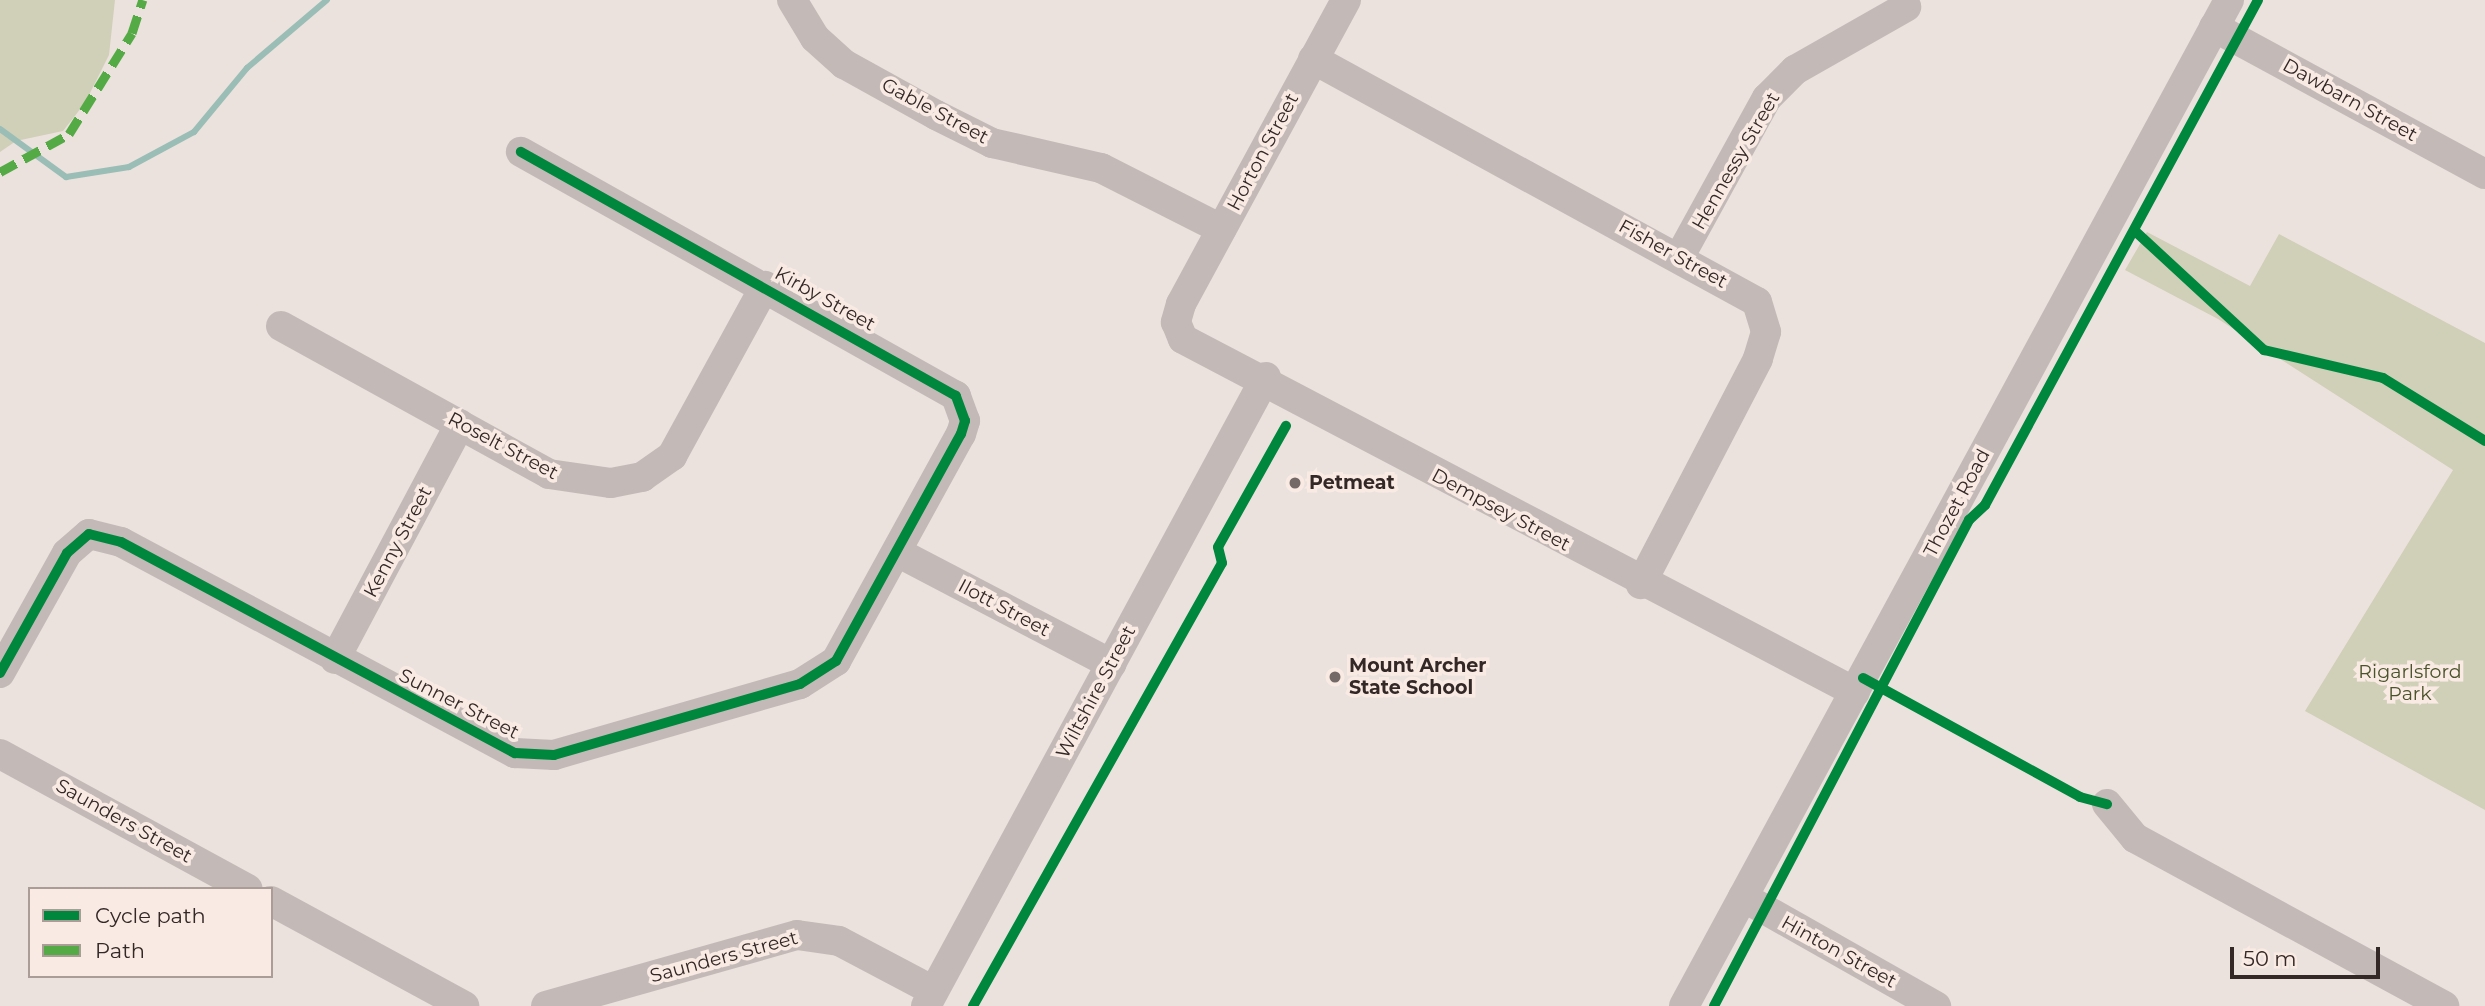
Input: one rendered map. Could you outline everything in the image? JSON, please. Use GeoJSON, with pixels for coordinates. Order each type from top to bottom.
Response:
{"type":"FeatureCollection","features":[{"type":"Feature","properties":{"kind":"street","name":"Gable Street"},"geometry":{"type":"LineString","coordinates":[[792,0],[815,38],[845,64],[936,115],[992,143],[1101,168],[1221,229]]}},
{"type":"Feature","properties":{"kind":"street","name":"Horton Street"},"geometry":{"type":"LineString","coordinates":[[1181,304],[1346,0]]}},
{"type":"Feature","properties":{"kind":"street","name":"Thozet Road"},"geometry":{"type":"LineString","coordinates":[[1684,1006],[2229,0]]}},
{"type":"Feature","properties":{"kind":"street","name":"Hennessy Street"},"geometry":{"type":"LineString","coordinates":[[1680,256],[1768,98],[1795,70],[1906,7]]}},
{"type":"Feature","properties":{"kind":"street","name":"Dawbarn Street"},"geometry":{"type":"LineString","coordinates":[[2214,27],[2483,169]]}},
{"type":"Feature","properties":{"kind":"street","name":"Fisher Street"},"geometry":{"type":"LineString","coordinates":[[1313,59],[1680,256],[1757,302],[1766,332],[1758,359],[1641,584]]}},
{"type":"Feature","properties":{"kind":"street","name":"Kirby Street"},"geometry":{"type":"LineString","coordinates":[[521,152],[765,286],[956,396],[965,421],[961,434],[897,552]]}},
{"type":"Feature","properties":{"kind":"street","name":"Roselt Street"},"geometry":{"type":"LineString","coordinates":[[281,326],[571,481],[642,477],[683,441],[765,286]]}},
{"type":"Feature","properties":{"kind":"street","name":"Dempsey Street"},"geometry":{"type":"LineString","coordinates":[[1181,304],[1176,322],[1183,339],[1266,377],[1298,404],[1641,584],[1855,692]]}},
{"type":"Feature","properties":{"kind":"street","name":"Wiltshire Street"},"geometry":{"type":"LineString","coordinates":[[930,999],[1266,377]]}},
{"type":"Feature","properties":{"kind":"street","name":"Kenny Street"},"geometry":{"type":"LineString","coordinates":[[335,659],[460,424]]}},
{"type":"Feature","properties":{"kind":"street","name":"Sunner Street"},"geometry":{"type":"LineString","coordinates":[[0,673],[67,553],[89,534],[121,541],[497,746],[554,755],[819,675],[847,646],[897,552]]}},
{"type":"Feature","properties":{"kind":"street","name":"Ilott Street"},"geometry":{"type":"LineString","coordinates":[[897,552],[1111,664]]}},
{"type":"Feature","properties":{"kind":"street","name":"Saunders Street"},"geometry":{"type":"LineString","coordinates":[[0,754],[244,887]]}},
{"type":"Feature","properties":{"kind":"street"},"geometry":{"type":"LineString","coordinates":[[2107,804],[2135,838],[2444,1006]]}},
{"type":"Feature","properties":{"kind":"street","name":"Hinton Street"},"geometry":{"type":"LineString","coordinates":[[1743,897],[1936,1006]]}},
{"type":"Feature","properties":{"kind":"street"},"geometry":{"type":"LineString","coordinates":[[273,902],[464,1006]]}},
{"type":"Feature","properties":{"kind":"street","name":"Saunders Street"},"geometry":{"type":"LineString","coordinates":[[545,1006],[797,936],[839,941],[930,999]]}},
{"type":"Feature","properties":{"kind":"green space"},"geometry":{"type":"Polygon","coordinates":[[[0,0],[115,0],[109,55],[85,103],[63,131],[16,141],[0,152],[0,0]]]}},
{"type":"Feature","properties":{"kind":"green space","name":"Rigarlsford Park"},"geometry":{"type":"Polygon","coordinates":[[[2147,232],[2250,286],[2279,234],[2485,343],[2485,810],[2305,711],[2453,470],[2218,319],[2125,270],[2147,232]]]}},
{"type":"Feature","properties":{"kind":"waterway"},"geometry":{"type":"LineString","coordinates":[[0,129],[66,177],[129,167],[194,132],[247,68],[327,0]]}},
{"type":"Feature","properties":{"kind":"marked path"},"geometry":{"type":"LineString","coordinates":[[0,172],[69,134],[132,33],[143,0]]}},
{"type":"Feature","properties":{"kind":"cycle path"},"geometry":{"type":"LineString","coordinates":[[1714,1006],[1969,520],[1985,505],[2258,0]]}},
{"type":"Feature","properties":{"kind":"cycle path"},"geometry":{"type":"LineString","coordinates":[[0,673],[67,553],[89,534],[121,542],[515,753],[554,755],[800,684],[836,661],[961,434],[965,421],[956,396],[521,152]]}},
{"type":"Feature","properties":{"kind":"cycle path"},"geometry":{"type":"LineString","coordinates":[[2135,231],[2264,350],[2383,378],[2485,441]]}},
{"type":"Feature","properties":{"kind":"cycle path"},"geometry":{"type":"LineString","coordinates":[[973,1006],[1222,563],[1218,547],[1286,426]]}},
{"type":"Feature","properties":{"kind":"cycle path"},"geometry":{"type":"LineString","coordinates":[[1863,678],[2080,797],[2107,804]]}},
{"type":"Feature","properties":{"kind":"place","name":"Petmeat"},"geometry":{"type":"Point","coordinates":[1295,483]}},
{"type":"Feature","properties":{"kind":"place","name":"Mount Archer State School"},"geometry":{"type":"Point","coordinates":[1335,677]}}]}
